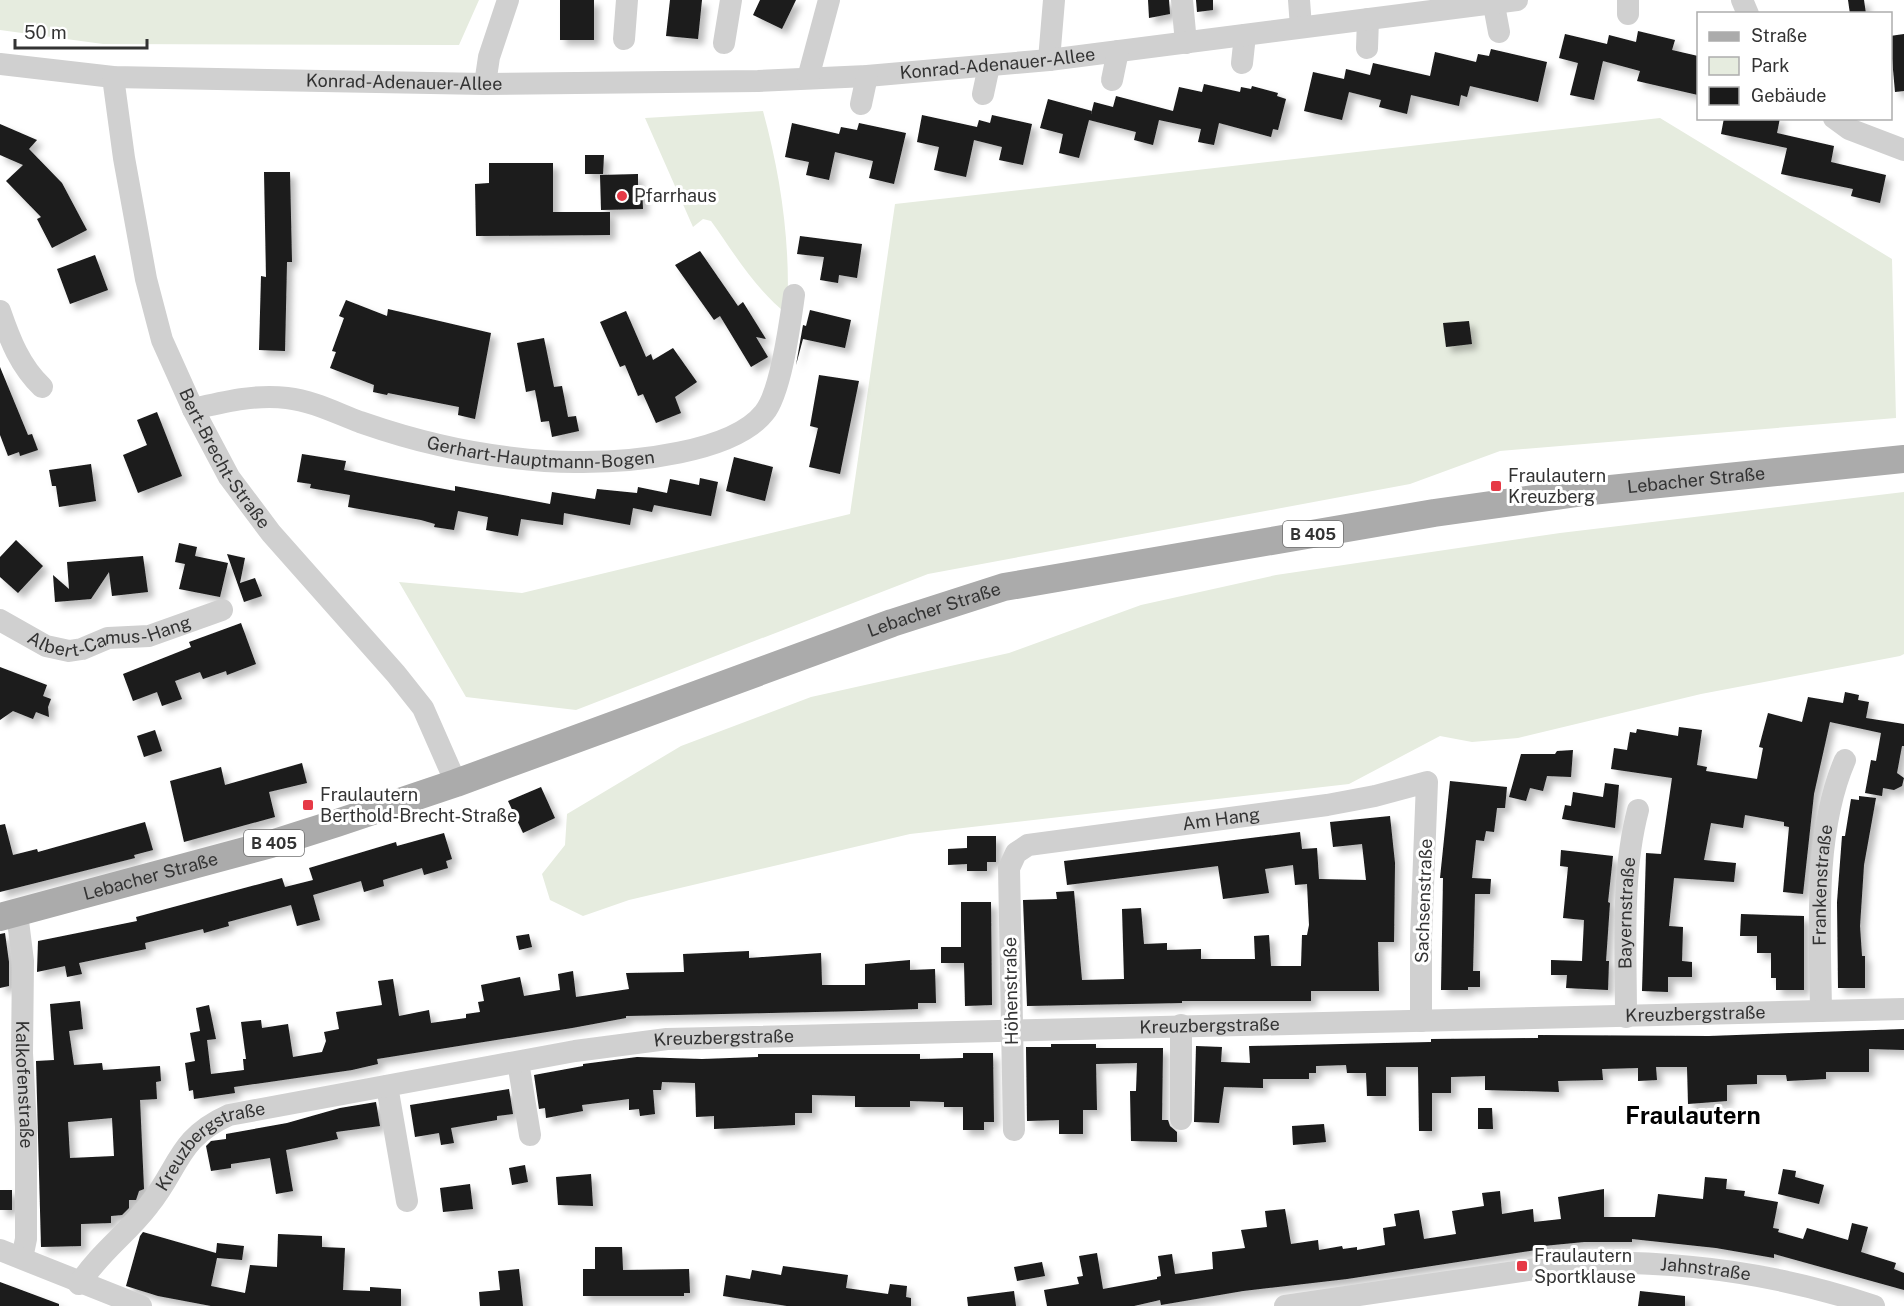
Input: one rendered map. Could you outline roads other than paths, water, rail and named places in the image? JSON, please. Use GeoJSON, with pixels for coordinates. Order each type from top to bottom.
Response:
{"type":"FeatureCollection","features":[{"type":"Feature","properties":{"kind":"main road","name":"Lebacher Straße"},"geometry":{"type":"LineString","coordinates":[[8,915],[271,844],[456,783],[892,623],[1004,587],[1434,513],[1603,490],[1904,459]]}},
{"type":"Feature","properties":{"kind":"street"},"geometry":{"type":"LineString","coordinates":[[485,84],[489,57],[508,0]]}},
{"type":"Feature","properties":{"kind":"street"},"geometry":{"type":"LineString","coordinates":[[624,39],[627,0]]}},
{"type":"Feature","properties":{"kind":"street"},"geometry":{"type":"LineString","coordinates":[[724,43],[731,0]]}},
{"type":"Feature","properties":{"kind":"street"},"geometry":{"type":"LineString","coordinates":[[808,78],[829,0]]}},
{"type":"Feature","properties":{"kind":"street"},"geometry":{"type":"LineString","coordinates":[[1049,60],[1054,0]]}},
{"type":"Feature","properties":{"kind":"street"},"geometry":{"type":"LineString","coordinates":[[1182,0],[1186,43]]}},
{"type":"Feature","properties":{"kind":"street"},"geometry":{"type":"LineString","coordinates":[[1299,0],[1301,27]]}},
{"type":"Feature","properties":{"kind":"street","name":"Konrad-Adenauer-Allee"},"geometry":{"type":"LineString","coordinates":[[0,64],[113,76],[485,84],[867,76],[1049,60],[1301,27],[1380,12],[1516,0]]}},
{"type":"Feature","properties":{"kind":"street"},"geometry":{"type":"LineString","coordinates":[[1494,2],[1499,32]]}},
{"type":"Feature","properties":{"kind":"street"},"geometry":{"type":"LineString","coordinates":[[1367,48],[1380,12]]}},
{"type":"Feature","properties":{"kind":"street"},"geometry":{"type":"LineString","coordinates":[[1242,63],[1245,35]]}},
{"type":"Feature","properties":{"kind":"street"},"geometry":{"type":"LineString","coordinates":[[1112,80],[1118,51]]}},
{"type":"Feature","properties":{"kind":"street"},"geometry":{"type":"LineString","coordinates":[[983,94],[989,66]]}},
{"type":"Feature","properties":{"kind":"street","name":"Bert-Brecht-Straße"},"geometry":{"type":"LineString","coordinates":[[113,76],[124,158],[146,279],[162,340],[193,409],[229,477],[271,533],[396,674],[423,708],[456,783]]}},
{"type":"Feature","properties":{"kind":"street"},"geometry":{"type":"LineString","coordinates":[[861,104],[867,76]]}},
{"type":"Feature","properties":{"kind":"street"},"geometry":{"type":"LineString","coordinates":[[1837,120],[1849,129],[1904,150]]}},
{"type":"Feature","properties":{"kind":"street","name":"Gerhart-Hauptmann-Bogen"},"geometry":{"type":"LineString","coordinates":[[193,409],[232,400],[269,396],[290,398],[311,402],[359,422],[439,445],[486,454],[580,462],[653,456],[728,438],[748,428],[765,413],[776,392],[794,295]]}},
{"type":"Feature","properties":{"kind":"street"},"geometry":{"type":"LineString","coordinates":[[0,311],[18,357],[29,375],[42,387]]}},
{"type":"Feature","properties":{"kind":"street","name":"Albert-Camus-Hang"},"geometry":{"type":"LineString","coordinates":[[0,620],[46,646],[69,651],[82,649],[108,638],[149,636],[222,610]]}},
{"type":"Feature","properties":{"kind":"street","name":"Frankenstraße"},"geometry":{"type":"LineString","coordinates":[[1821,1011],[1821,918],[1826,843],[1836,786],[1845,760]]}},
{"type":"Feature","properties":{"kind":"street","name":"Am Hang"},"geometry":{"type":"LineString","coordinates":[[1016,853],[1028,845],[1327,805],[1375,796],[1427,782]]}},
{"type":"Feature","properties":{"kind":"street","name":"Sachsenstraße"},"geometry":{"type":"LineString","coordinates":[[1421,1021],[1421,938],[1427,782]]}},
{"type":"Feature","properties":{"kind":"street","name":"Bayernstraße"},"geometry":{"type":"LineString","coordinates":[[1626,1017],[1628,896],[1631,848],[1638,810]]}},
{"type":"Feature","properties":{"kind":"street","name":"Höhenstraße"},"geometry":{"type":"LineString","coordinates":[[1014,1130],[1009,868],[1016,853]]}},
{"type":"Feature","properties":{"kind":"street","name":"Kalkofenstraße"},"geometry":{"type":"LineString","coordinates":[[8,915],[23,970],[22,1053],[27,1126],[26,1239],[22,1258]]}},
{"type":"Feature","properties":{"kind":"street","name":"Kreuzbergstraße"},"geometry":{"type":"LineString","coordinates":[[79,1284],[94,1262],[148,1207],[188,1145],[208,1125],[230,1115],[256,1108],[667,1038],[1904,1009]]}},
{"type":"Feature","properties":{"kind":"street"},"geometry":{"type":"LineString","coordinates":[[1181,1025],[1181,1119]]}},
{"type":"Feature","properties":{"kind":"street"},"geometry":{"type":"LineString","coordinates":[[518,1062],[530,1135]]}},
{"type":"Feature","properties":{"kind":"street"},"geometry":{"type":"LineString","coordinates":[[387,1086],[407,1202]]}},
{"type":"Feature","properties":{"kind":"street"},"geometry":{"type":"LineString","coordinates":[[0,1250],[79,1284],[141,1306]]}},
{"type":"Feature","properties":{"kind":"street","name":"Jahnstraße"},"geometry":{"type":"LineString","coordinates":[[1285,1306],[1575,1263],[1607,1262],[1727,1270],[1787,1280],[1874,1306]]}},
{"type":"Feature","properties":{"kind":"place","name":"Pfarrhaus"},"geometry":{"type":"Point","coordinates":[622,196]}},
{"type":"Feature","properties":{"kind":"place","name":"Fraulautern Kreuzberg"},"geometry":{"type":"Point","coordinates":[1496,486]}},
{"type":"Feature","properties":{"kind":"place","name":"Fraulautern Berthold-Brecht-Straße"},"geometry":{"type":"Point","coordinates":[308,805]}},
{"type":"Feature","properties":{"kind":"place","name":"Fraulautern Sportklause"},"geometry":{"type":"Point","coordinates":[1522,1266]}},
{"type":"Feature","properties":{"kind":"district","name":"Fraulautern"},"geometry":{"type":"Point","coordinates":[1693,1116]}}]}
